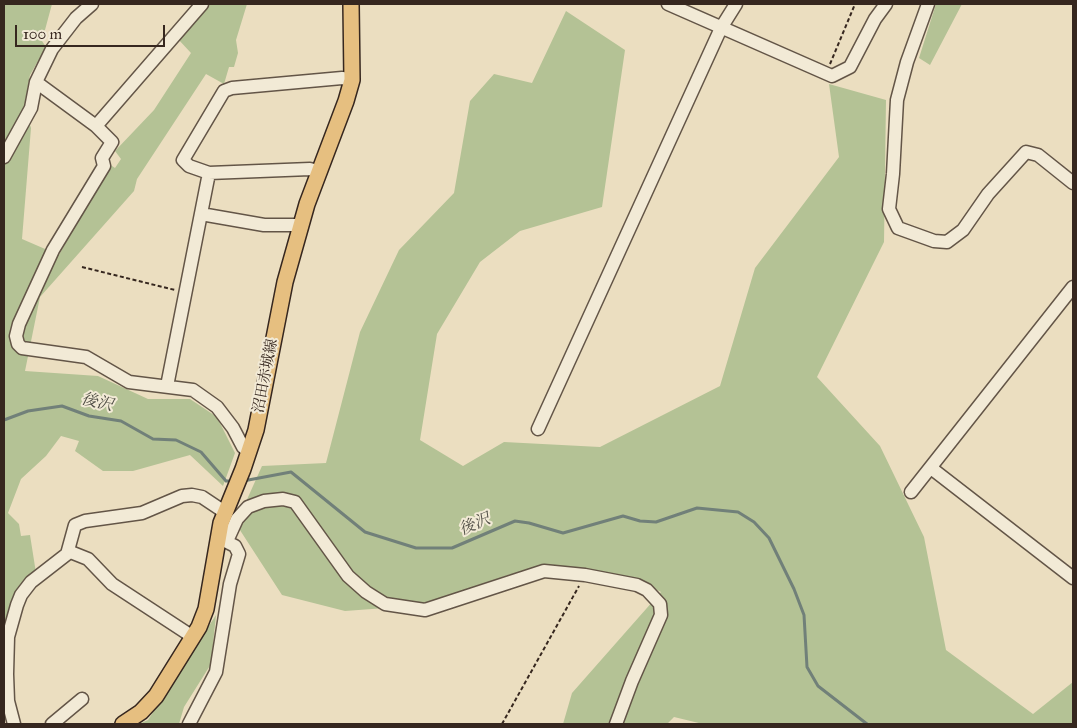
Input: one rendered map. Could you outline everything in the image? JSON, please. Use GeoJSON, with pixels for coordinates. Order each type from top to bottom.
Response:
{"type":"FeatureCollection","features":[{"type":"Feature","properties":{"kind":"main road","name":"沼田赤城線"},"geometry":{"type":"LineString","coordinates":[[123,724],[141,712],[156,696],[193,637],[206,608],[229,506],[244,469],[258,423],[285,282],[318,171],[339,120],[352,80],[351,4]]}},
{"type":"Feature","properties":{"kind":"street"},"geometry":{"type":"LineString","coordinates":[[4,157],[31,108],[36,82],[52,49],[76,18],[92,4]]}},
{"type":"Feature","properties":{"kind":"street"},"geometry":{"type":"LineString","coordinates":[[96,126],[202,4]]}},
{"type":"Feature","properties":{"kind":"street"},"geometry":{"type":"LineString","coordinates":[[668,4],[832,76],[850,67],[875,19],[886,4]]}},
{"type":"Feature","properties":{"kind":"street"},"geometry":{"type":"LineString","coordinates":[[538,429],[721,28],[736,4]]}},
{"type":"Feature","properties":{"kind":"street"},"geometry":{"type":"LineString","coordinates":[[928,4],[907,62],[897,100],[889,209],[898,228],[934,241],[947,242],[963,230],[988,194],[1026,152],[1038,155],[1073,183]]}},
{"type":"Feature","properties":{"kind":"street"},"geometry":{"type":"LineString","coordinates":[[318,171],[310,169],[210,173],[189,166],[183,160],[224,91],[232,88],[342,78],[352,80]]}},
{"type":"Feature","properties":{"kind":"street"},"geometry":{"type":"LineString","coordinates":[[36,82],[96,126],[112,142],[102,158],[104,166],[53,250],[19,324],[16,336],[18,344],[22,348],[86,357],[129,382],[193,390],[209,400],[224,417],[249,452]]}},
{"type":"Feature","properties":{"kind":"street"},"geometry":{"type":"LineString","coordinates":[[167,386],[210,173]]}},
{"type":"Feature","properties":{"kind":"street"},"geometry":{"type":"LineString","coordinates":[[201,214],[264,225],[301,225]]}},
{"type":"Feature","properties":{"kind":"street"},"geometry":{"type":"LineString","coordinates":[[911,492],[1073,287]]}},
{"type":"Feature","properties":{"kind":"street"},"geometry":{"type":"LineString","coordinates":[[931,468],[1073,578]]}},
{"type":"Feature","properties":{"kind":"street"},"geometry":{"type":"LineString","coordinates":[[14,724],[7,695],[7,665],[8,637],[17,605],[21,595],[31,582],[63,558],[68,552],[75,525],[85,520],[142,513],[182,496],[202,497],[229,506]]}},
{"type":"Feature","properties":{"kind":"street"},"geometry":{"type":"LineString","coordinates":[[189,724],[212,682],[221,650],[226,607],[238,554],[235,546],[222,539],[236,519],[248,507],[264,501],[283,499],[295,502],[335,559],[366,592],[385,604],[425,610],[544,570],[585,575],[637,585],[647,590],[660,604],[661,616],[632,681],[616,724]]}},
{"type":"Feature","properties":{"kind":"street"},"geometry":{"type":"LineString","coordinates":[[68,552],[88,559],[112,584],[193,637]]}},
{"type":"Feature","properties":{"kind":"street"},"geometry":{"type":"LineString","coordinates":[[52,724],[82,698]]}},
{"type":"Feature","properties":{"kind":"path"},"geometry":{"type":"LineString","coordinates":[[826,74],[855,4]]}},
{"type":"Feature","properties":{"kind":"path"},"geometry":{"type":"LineString","coordinates":[[82,268],[185,293]]}},
{"type":"Feature","properties":{"kind":"path"},"geometry":{"type":"LineString","coordinates":[[502,724],[585,575]]}},
{"type":"Feature","properties":{"kind":"green space"},"geometry":{"type":"Polygon","coordinates":[[[4,4],[52,4],[42,41],[46,47],[30,75],[24,107],[31,128],[22,239],[59,255],[109,164],[115,168],[121,159],[115,151],[154,110],[191,53],[177,38],[207,4],[247,4],[236,40],[238,53],[234,67],[229,67],[224,84],[206,74],[137,179],[134,191],[40,297],[25,371],[98,376],[148,399],[190,399],[217,417],[235,453],[223,486],[190,455],[133,471],[103,471],[75,451],[79,441],[61,436],[46,456],[21,479],[8,513],[19,524],[21,536],[30,535],[36,573],[4,651],[4,4]]]}},
{"type":"Feature","properties":{"kind":"green space"},"geometry":{"type":"Polygon","coordinates":[[[936,4],[962,4],[930,65],[919,58],[936,4]]]}},
{"type":"Feature","properties":{"kind":"green space"},"geometry":{"type":"Polygon","coordinates":[[[566,11],[625,50],[602,207],[520,231],[480,262],[437,334],[420,440],[463,466],[504,442],[600,447],[720,386],[755,268],[839,157],[829,84],[886,100],[884,242],[817,377],[880,446],[924,537],[946,650],[1033,714],[1073,682],[1073,724],[703,724],[674,717],[667,724],[563,724],[572,693],[661,592],[631,577],[545,566],[508,575],[426,605],[345,611],[282,595],[236,524],[262,466],[326,463],[360,332],[399,250],[454,193],[470,101],[494,74],[532,83],[566,11]]]}},
{"type":"Feature","properties":{"kind":"green space"},"geometry":{"type":"Polygon","coordinates":[[[216,615],[211,664],[184,707],[179,724],[139,724],[148,720],[216,615]]]}},
{"type":"Feature","properties":{"kind":"waterway","name":"後沢"},"geometry":{"type":"LineString","coordinates":[[4,420],[28,411],[62,406],[89,416],[121,421],[153,439],[176,440],[201,452],[226,481],[232,481]]}},
{"type":"Feature","properties":{"kind":"waterway","name":"後沢"},"geometry":{"type":"LineString","coordinates":[[243,481],[291,472],[365,532],[416,548],[452,548],[515,521],[563,533],[623,516],[640,521],[656,522],[697,508],[738,512],[754,522],[769,538],[794,589],[804,615],[807,667],[818,686],[867,724]]}}]}
